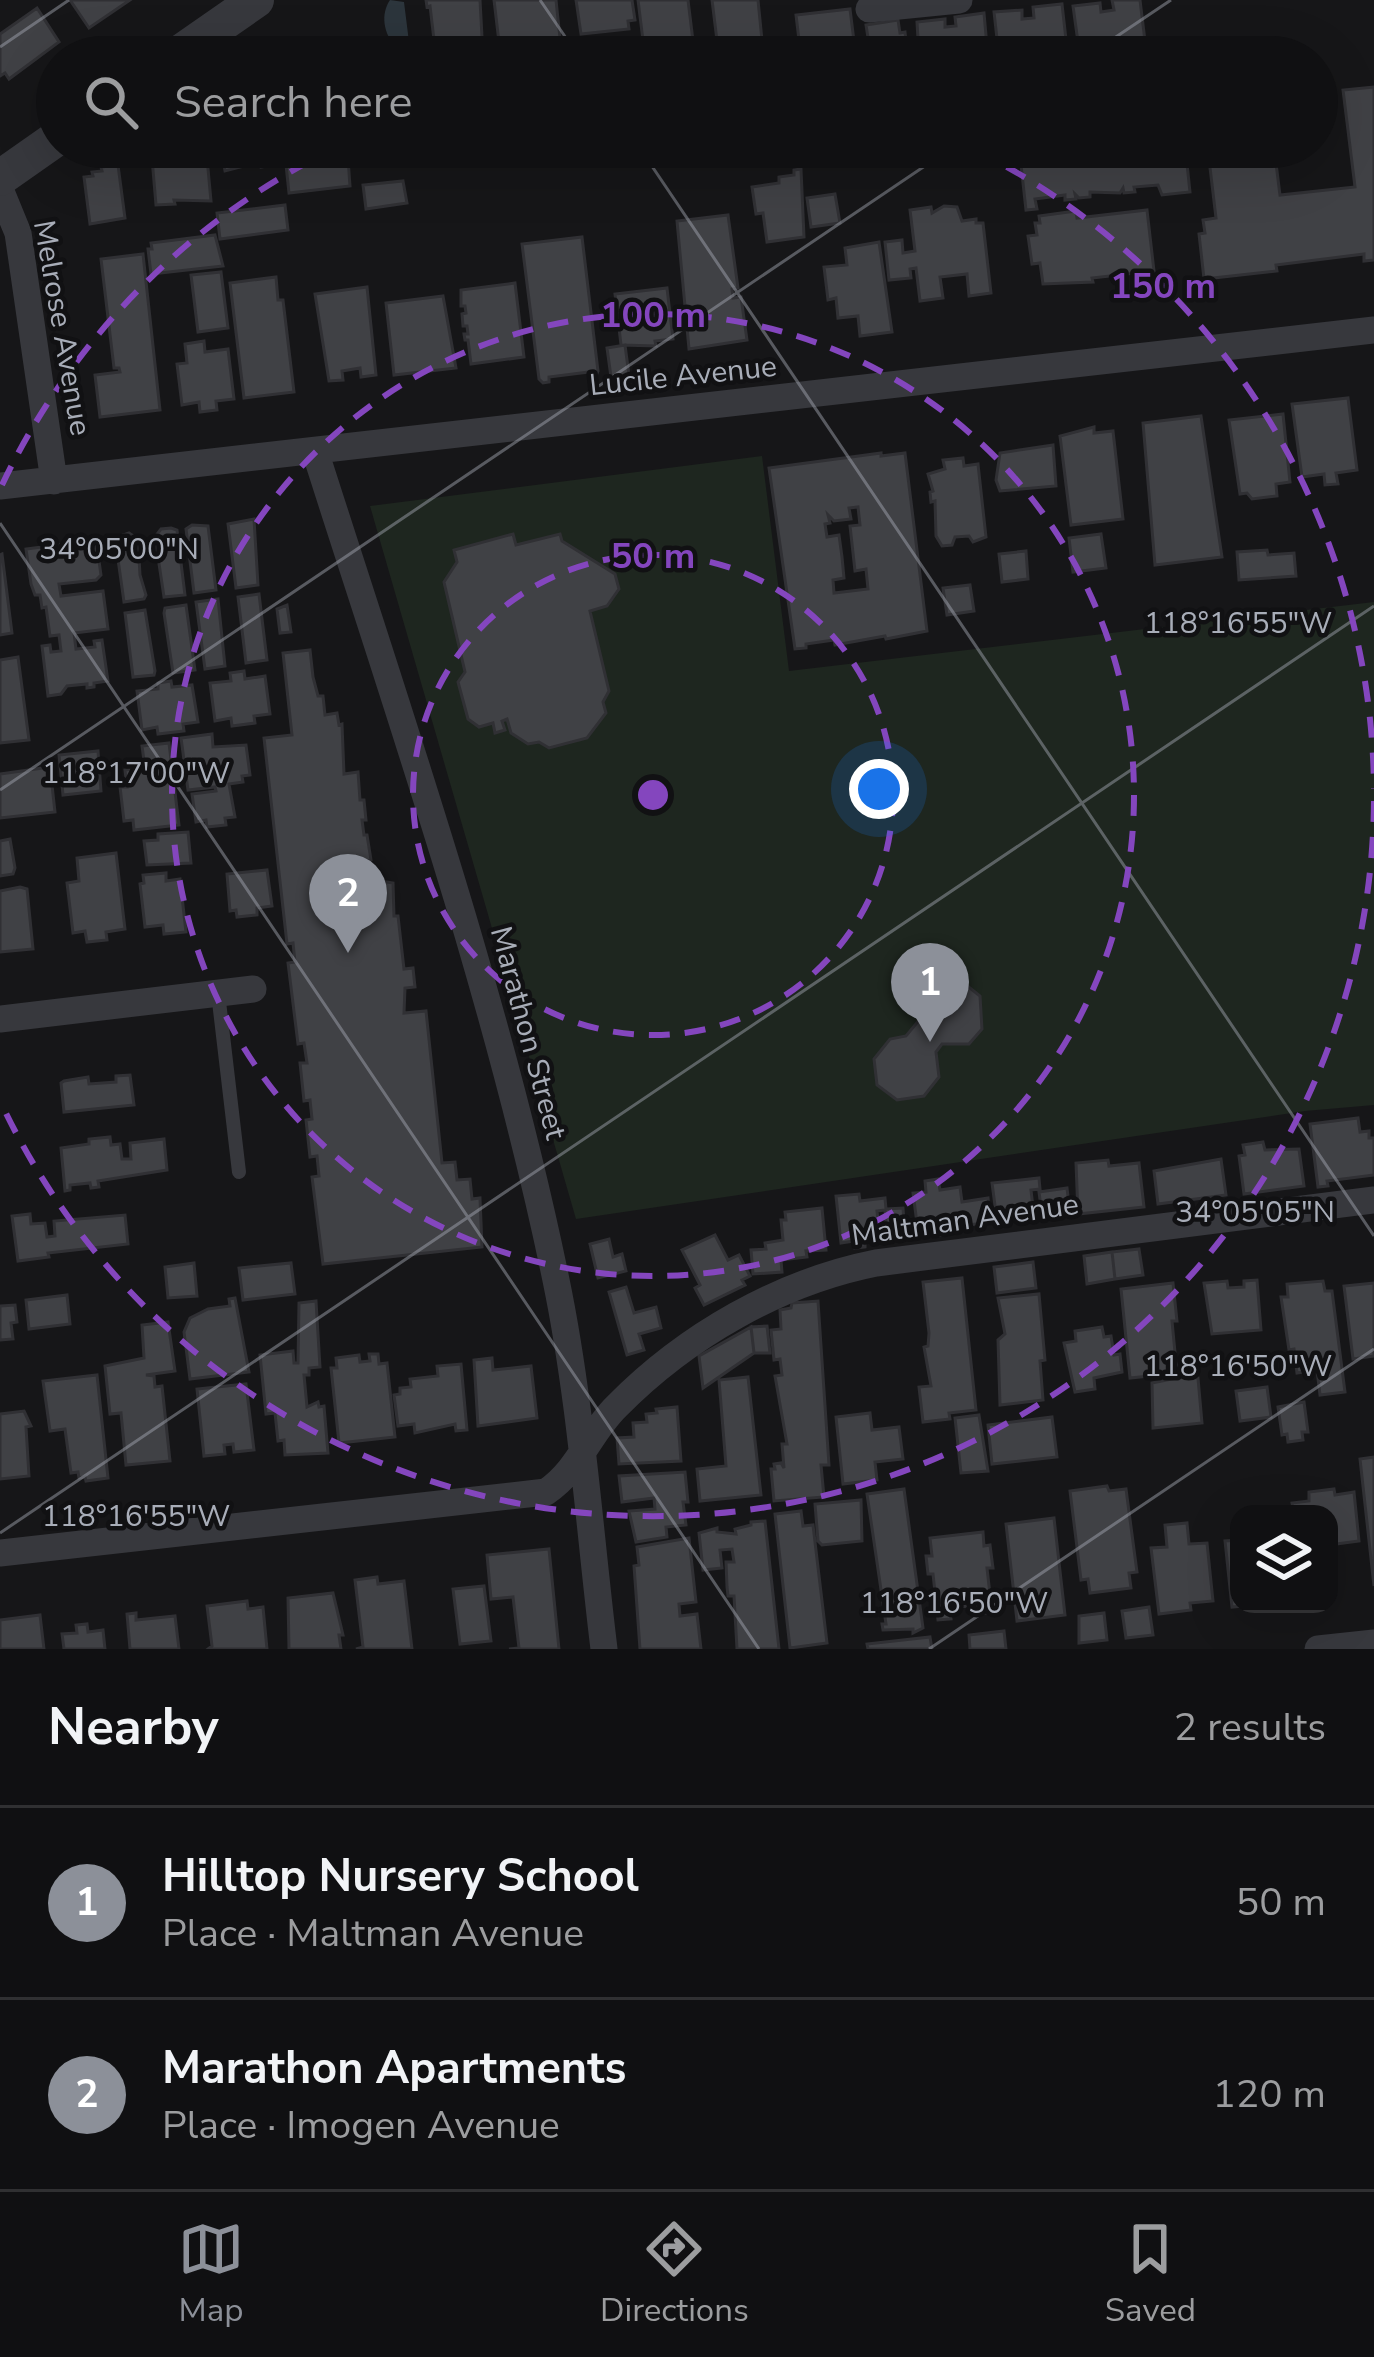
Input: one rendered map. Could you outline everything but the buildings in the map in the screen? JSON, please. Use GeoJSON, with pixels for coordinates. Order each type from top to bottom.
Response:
{"type":"FeatureCollection","features":[{"type":"Feature","properties":{"kind":"street"},"geometry":{"type":"LineString","coordinates":[[204,36],[256,0]]}},
{"type":"Feature","properties":{"kind":"street"},"geometry":{"type":"LineString","coordinates":[[869,9],[958,0]]}},
{"type":"Feature","properties":{"kind":"street"},"geometry":{"type":"LineString","coordinates":[[0,178],[36,153]]}},
{"type":"Feature","properties":{"kind":"street","name":"Melrose Avenue"},"geometry":{"type":"LineString","coordinates":[[0,189],[18,233],[54,481]]}},
{"type":"Feature","properties":{"kind":"street","name":"Lucile Avenue"},"geometry":{"type":"LineString","coordinates":[[0,486],[1374,330]]}},
{"type":"Feature","properties":{"kind":"street","name":"Marathon Street"},"geometry":{"type":"LineString","coordinates":[[315,451],[461,916],[524,1138],[573,1372],[604,1649]]}},
{"type":"Feature","properties":{"kind":"street"},"geometry":{"type":"LineString","coordinates":[[0,1018],[253,988]]}},
{"type":"Feature","properties":{"kind":"street","name":"Maltman Avenue"},"geometry":{"type":"LineString","coordinates":[[0,1553],[546,1492],[566,1479],[617,1405],[686,1349],[746,1310],[842,1270],[1374,1200]]}},
{"type":"Feature","properties":{"kind":"street"},"geometry":{"type":"LineString","coordinates":[[1318,1649],[1374,1642]]}},
{"type":"Feature","properties":{"kind":"lane"},"geometry":{"type":"LineString","coordinates":[[218,993],[239,1172]]}},
{"type":"Feature","properties":{"kind":"shaded area"},"geometry":{"type":"Polygon","coordinates":[[[390,0],[404,2],[408,36],[389,36],[385,12],[390,0]]]}},
{"type":"Feature","properties":{"kind":"shaded area"},"geometry":{"type":"Polygon","coordinates":[[[762,456],[789,671],[1374,602],[1374,1105],[1305,1111],[576,1219],[370,506],[762,456]]]}},
{"type":"Feature","properties":{"kind":"place","name":"Marathon Apartments"},"geometry":{"type":"Point","coordinates":[348,953]}},
{"type":"Feature","properties":{"kind":"place","name":"Hilltop Nursery School"},"geometry":{"type":"Point","coordinates":[930,1042]}}]}
